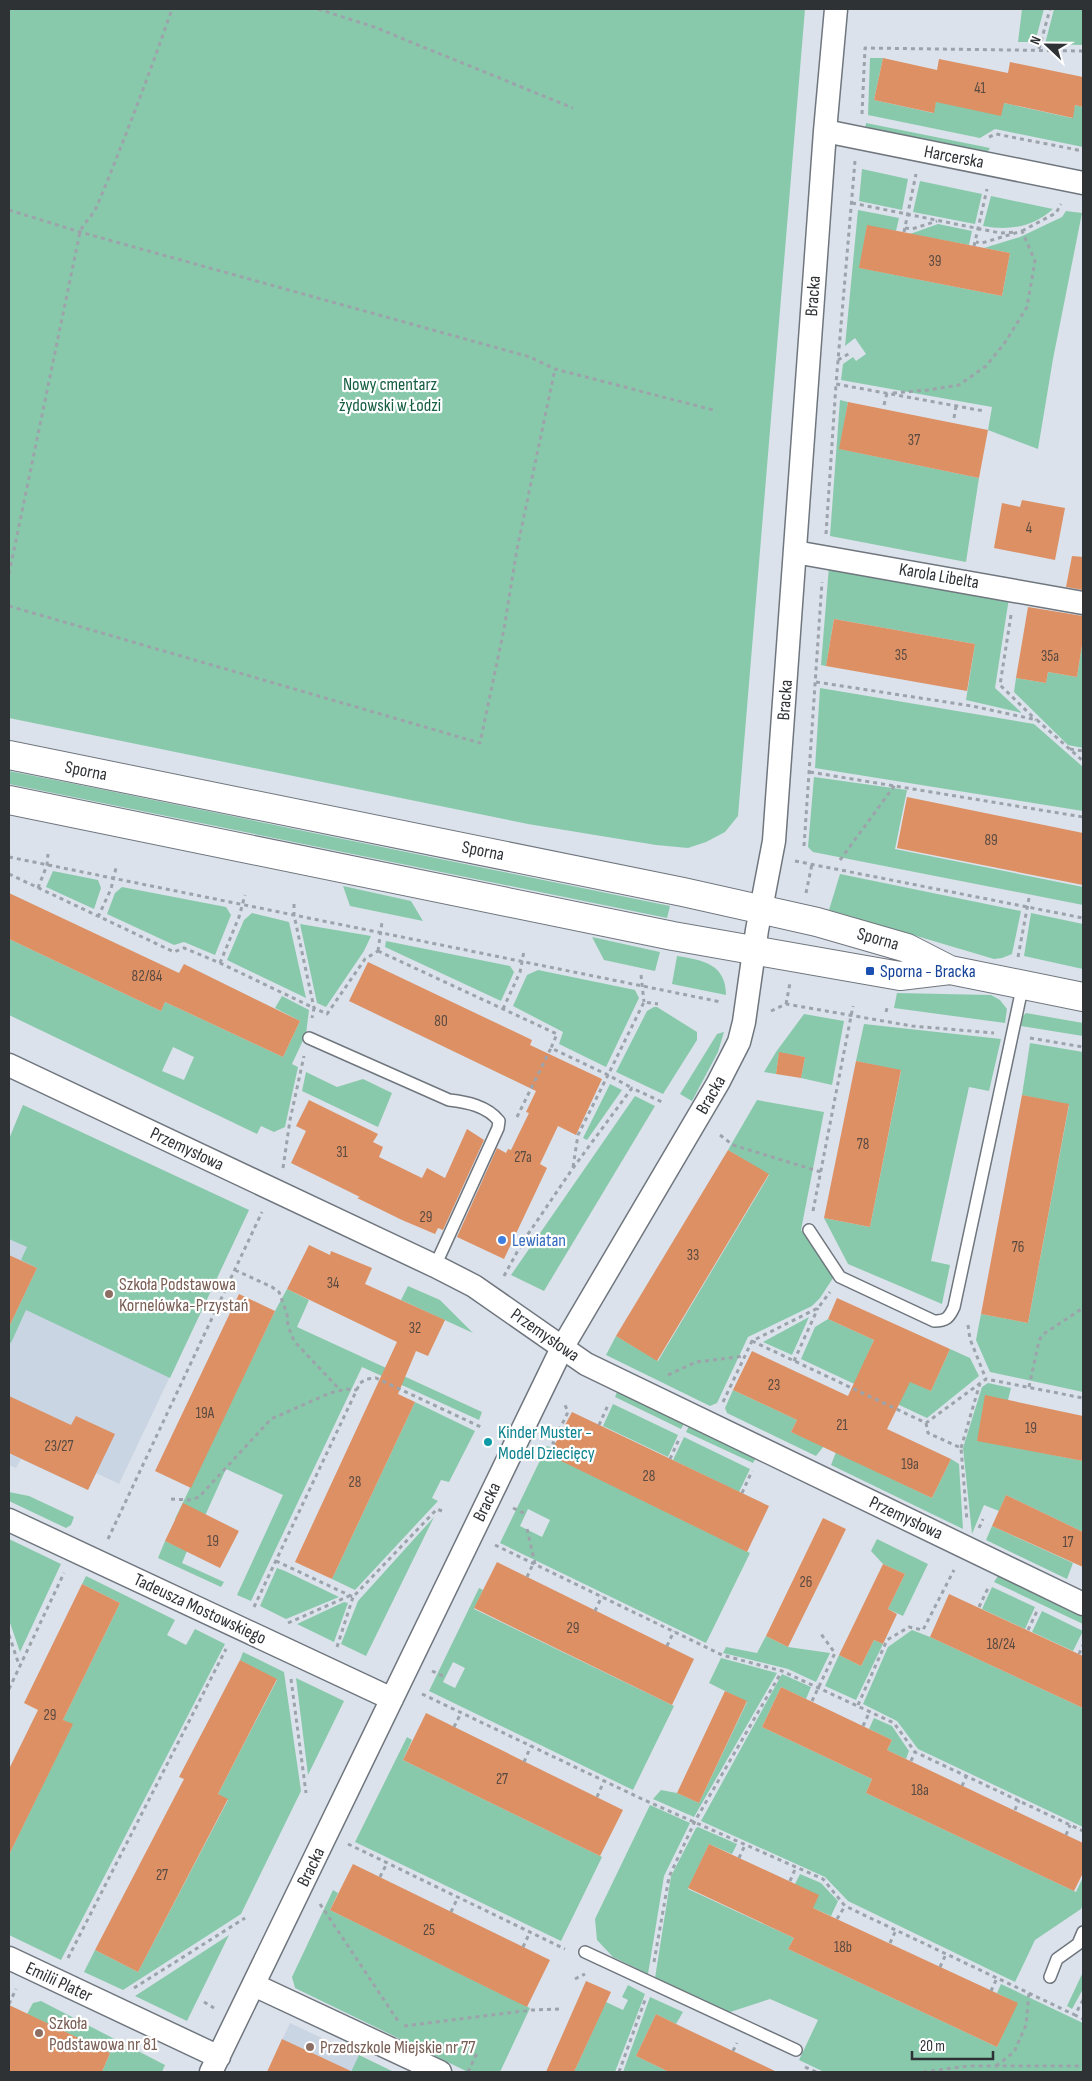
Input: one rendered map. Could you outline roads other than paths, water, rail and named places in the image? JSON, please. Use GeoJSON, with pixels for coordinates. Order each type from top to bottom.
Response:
{"type":"FeatureCollection","features":[{"type":"Feature","properties":{"kind":"street","name":"Bracka"},"geometry":{"type":"LineString","coordinates":[[215,2064],[562,1348],[718,1084],[739,1042],[747,1009],[754,950],[772,857],[796,552],[825,131],[836,9]]}},
{"type":"Feature","properties":{"kind":"street","name":"Harcerska"},"geometry":{"type":"LineString","coordinates":[[825,131],[1083,183]]}},
{"type":"Feature","properties":{"kind":"street","name":"Karola Libelta"},"geometry":{"type":"LineString","coordinates":[[796,552],[1083,603]]}},
{"type":"Feature","properties":{"kind":"street","name":"Sporna"},"geometry":{"type":"LineString","coordinates":[[9,755],[674,890],[817,922],[907,948],[950,970],[1083,997]]}},
{"type":"Feature","properties":{"kind":"street","name":"Sporna"},"geometry":{"type":"LineString","coordinates":[[9,800],[663,934],[900,976],[950,970]]}},
{"type":"Feature","properties":{"kind":"street","name":"Przemysłowa"},"geometry":{"type":"LineString","coordinates":[[9,1065],[435,1266],[474,1286],[586,1364],[1083,1604]]}},
{"type":"Feature","properties":{"kind":"street","name":"Tadeusza Mostowskiego"},"geometry":{"type":"LineString","coordinates":[[9,1520],[392,1700]]}},
{"type":"Feature","properties":{"kind":"street","name":"Emilii Plater"},"geometry":{"type":"LineString","coordinates":[[9,1958],[108,2005],[215,2064]]}},
{"type":"Feature","properties":{"kind":"street"},"geometry":{"type":"LineString","coordinates":[[254,1985],[440,2072]]}},
{"type":"Feature","properties":{"kind":"lane"},"geometry":{"type":"LineString","coordinates":[[809,1230],[840,1277],[934,1321],[943,1321],[950,1316],[954,1307],[1012,1035],[1018,983]]}},
{"type":"Feature","properties":{"kind":"lane"},"geometry":{"type":"LineString","coordinates":[[309,1038],[449,1100],[469,1102],[495,1116],[499,1121],[498,1128],[435,1266]]}},
{"type":"Feature","properties":{"kind":"lane"},"geometry":{"type":"LineString","coordinates":[[1050,1977],[1057,1959],[1078,1944],[1083,1932]]}},
{"type":"Feature","properties":{"kind":"lane"},"geometry":{"type":"LineString","coordinates":[[585,1952],[796,2050]]}},
{"type":"Feature","properties":{"kind":"place","name":"Sporna - Bracka"},"geometry":{"type":"Point","coordinates":[870,971]}},
{"type":"Feature","properties":{"kind":"place","name":"Lewiatan"},"geometry":{"type":"Point","coordinates":[502,1240]}},
{"type":"Feature","properties":{"kind":"place","name":"Szkoła Podstawowa Kornelówka-Przystań"},"geometry":{"type":"Point","coordinates":[109,1294]}},
{"type":"Feature","properties":{"kind":"place","name":"Kinder Muster - Model Dziecięcy"},"geometry":{"type":"Point","coordinates":[488,1442]}},
{"type":"Feature","properties":{"kind":"place","name":"Szkoła Podstawowa nr 81"},"geometry":{"type":"Point","coordinates":[39,2033]}},
{"type":"Feature","properties":{"kind":"place","name":"Przedszkole Miejskie nr 77"},"geometry":{"type":"Point","coordinates":[310,2047]}},
{"type":"Feature","properties":{"kind":"park label","name":"Nowy cmentarz żydowski w Łodzi"},"geometry":{"type":"Point","coordinates":[390,394]}}]}
